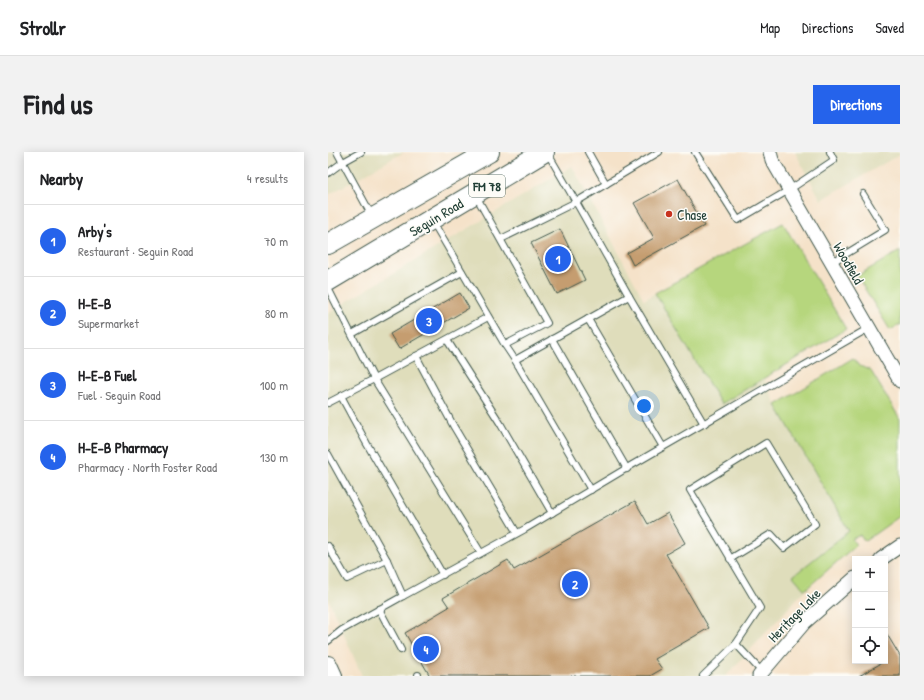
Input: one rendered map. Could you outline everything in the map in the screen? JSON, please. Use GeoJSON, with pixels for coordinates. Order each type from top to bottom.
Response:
{"type":"FeatureCollection","features":[{"type":"Feature","properties":{"kind":"main road","name":"FM 78"},"geometry":{"type":"LineString","coordinates":[[328,244],[489,152]]}},
{"type":"Feature","properties":{"kind":"main road","name":"Seguin Road"},"geometry":{"type":"LineString","coordinates":[[328,281],[544,152]]}},
{"type":"Feature","properties":{"kind":"main road"},"geometry":{"type":"LineString","coordinates":[[328,665],[333,676]]}},
{"type":"Feature","properties":{"kind":"street","name":"Woodfield"},"geometry":{"type":"LineString","coordinates":[[761,152],[771,156],[789,190],[900,381]]}},
{"type":"Feature","properties":{"kind":"street"},"geometry":{"type":"LineString","coordinates":[[885,556],[900,546]]}},
{"type":"Feature","properties":{"kind":"street","name":"Heritage Lake"},"geometry":{"type":"LineString","coordinates":[[761,674],[805,622],[852,581]]}},
{"type":"Feature","properties":{"kind":"lane"},"geometry":{"type":"LineString","coordinates":[[338,152],[373,218]]}},
{"type":"Feature","properties":{"kind":"lane"},"geometry":{"type":"LineString","coordinates":[[328,173],[343,162],[362,152]]}},
{"type":"Feature","properties":{"kind":"lane"},"geometry":{"type":"LineString","coordinates":[[547,152],[704,424]]}},
{"type":"Feature","properties":{"kind":"lane"},"geometry":{"type":"LineString","coordinates":[[588,152],[606,184]]}},
{"type":"Feature","properties":{"kind":"lane"},"geometry":{"type":"LineString","coordinates":[[501,240],[576,202],[659,152]]}},
{"type":"Feature","properties":{"kind":"lane"},"geometry":{"type":"LineString","coordinates":[[695,152],[738,220],[789,190],[834,160],[830,152]]}},
{"type":"Feature","properties":{"kind":"lane"},"geometry":{"type":"LineString","coordinates":[[474,194],[547,323],[505,345]]}},
{"type":"Feature","properties":{"kind":"lane"},"geometry":{"type":"LineString","coordinates":[[831,263],[885,230],[863,194]]}},
{"type":"Feature","properties":{"kind":"lane"},"geometry":{"type":"LineString","coordinates":[[431,220],[591,490]]}},
{"type":"Feature","properties":{"kind":"lane"},"geometry":{"type":"LineString","coordinates":[[352,334],[462,272]]}},
{"type":"Feature","properties":{"kind":"lane"},"geometry":{"type":"LineString","coordinates":[[328,288],[374,379],[481,553]]}},
{"type":"Feature","properties":{"kind":"lane"},"geometry":{"type":"LineString","coordinates":[[515,360],[629,296]]}},
{"type":"Feature","properties":{"kind":"lane"},"geometry":{"type":"LineString","coordinates":[[328,403],[488,317]]}},
{"type":"Feature","properties":{"kind":"lane"},"geometry":{"type":"LineString","coordinates":[[588,319],[663,447]]}},
{"type":"Feature","properties":{"kind":"lane"},"geometry":{"type":"LineString","coordinates":[[328,642],[342,630],[552,513],[869,328]]}},
{"type":"Feature","properties":{"kind":"lane"},"geometry":{"type":"LineString","coordinates":[[552,339],[627,469]]}},
{"type":"Feature","properties":{"kind":"lane"},"geometry":{"type":"LineString","coordinates":[[446,340],[500,423],[552,513]]}},
{"type":"Feature","properties":{"kind":"lane"},"geometry":{"type":"LineString","coordinates":[[416,356],[454,427],[517,533]]}},
{"type":"Feature","properties":{"kind":"lane"},"geometry":{"type":"LineString","coordinates":[[341,396],[442,574]]}},
{"type":"Feature","properties":{"kind":"lane"},"geometry":{"type":"LineString","coordinates":[[703,676],[736,644],[760,608],[730,559],[690,490],[766,443],[815,524],[784,548],[771,534],[730,559]]}},
{"type":"Feature","properties":{"kind":"lane"},"geometry":{"type":"LineString","coordinates":[[328,454],[404,596]]}},
{"type":"Feature","properties":{"kind":"lane"},"geometry":{"type":"LineString","coordinates":[[328,546],[347,579],[386,560]]}},
{"type":"Feature","properties":{"kind":"lane"},"geometry":{"type":"LineString","coordinates":[[380,609],[401,650]]}},
{"type":"Feature","properties":{"kind":"lane"},"geometry":{"type":"LineString","coordinates":[[736,644],[761,674]]}},
{"type":"Feature","properties":{"kind":"shaded area"},"geometry":{"type":"Polygon","coordinates":[[[328,152],[404,152],[328,195],[328,152]]]}},
{"type":"Feature","properties":{"kind":"shaded area"},"geometry":{"type":"Polygon","coordinates":[[[795,152],[900,152],[900,154],[821,200],[795,152]]]}},
{"type":"Feature","properties":{"kind":"shaded area"},"geometry":{"type":"Polygon","coordinates":[[[572,166],[644,300],[655,293],[721,404],[764,378],[776,405],[849,531],[793,576],[805,590],[726,676],[362,676],[328,598],[328,313],[572,166]]]}},
{"type":"Feature","properties":{"kind":"green space"},"geometry":{"type":"Polygon","coordinates":[[[783,223],[846,329],[721,404],[655,293],[783,223]]]}},
{"type":"Feature","properties":{"kind":"green space"},"geometry":{"type":"Polygon","coordinates":[[[900,251],[900,325],[890,330],[857,276],[900,251]]]}},
{"type":"Feature","properties":{"kind":"green space"},"geometry":{"type":"Polygon","coordinates":[[[853,358],[858,365],[871,371],[900,419],[900,516],[865,541],[860,535],[852,539],[856,545],[805,590],[793,576],[849,531],[776,405],[853,358]]]}},
{"type":"Feature","properties":{"kind":"building","name":"Chase"},"geometry":{"type":"Polygon","coordinates":[[[678,179],[704,226],[633,265],[627,253],[654,238],[634,203],[678,179]]]}},
{"type":"Feature","properties":{"kind":"building"},"geometry":{"type":"Polygon","coordinates":[[[560,229],[585,280],[557,294],[531,243],[560,229]]]}},
{"type":"Feature","properties":{"kind":"building"},"geometry":{"type":"Polygon","coordinates":[[[460,293],[469,308],[399,349],[390,334],[460,293]]]}},
{"type":"Feature","properties":{"kind":"building"},"geometry":{"type":"Polygon","coordinates":[[[635,501],[648,524],[668,513],[685,543],[666,554],[709,628],[655,659],[662,669],[650,676],[430,676],[405,633],[449,607],[443,598],[508,560],[514,570],[635,501]]]}},
{"type":"Feature","properties":{"kind":"building"},"geometry":{"type":"Polygon","coordinates":[[[888,636],[900,656],[900,676],[859,676],[880,664],[888,664],[888,636]]]}},
{"type":"Feature","properties":{"kind":"place","name":"Chase"},"geometry":{"type":"Point","coordinates":[669,214]}},
{"type":"Feature","properties":{"kind":"place","name":"Arby's"},"geometry":{"type":"Point","coordinates":[558,259]}},
{"type":"Feature","properties":{"kind":"place","name":"H-E-B Fuel"},"geometry":{"type":"Point","coordinates":[429,321]}},
{"type":"Feature","properties":{"kind":"place","name":"H-E-B"},"geometry":{"type":"Point","coordinates":[575,584]}},
{"type":"Feature","properties":{"kind":"place","name":"H-E-B Pharmacy"},"geometry":{"type":"Point","coordinates":[426,649]}}]}
